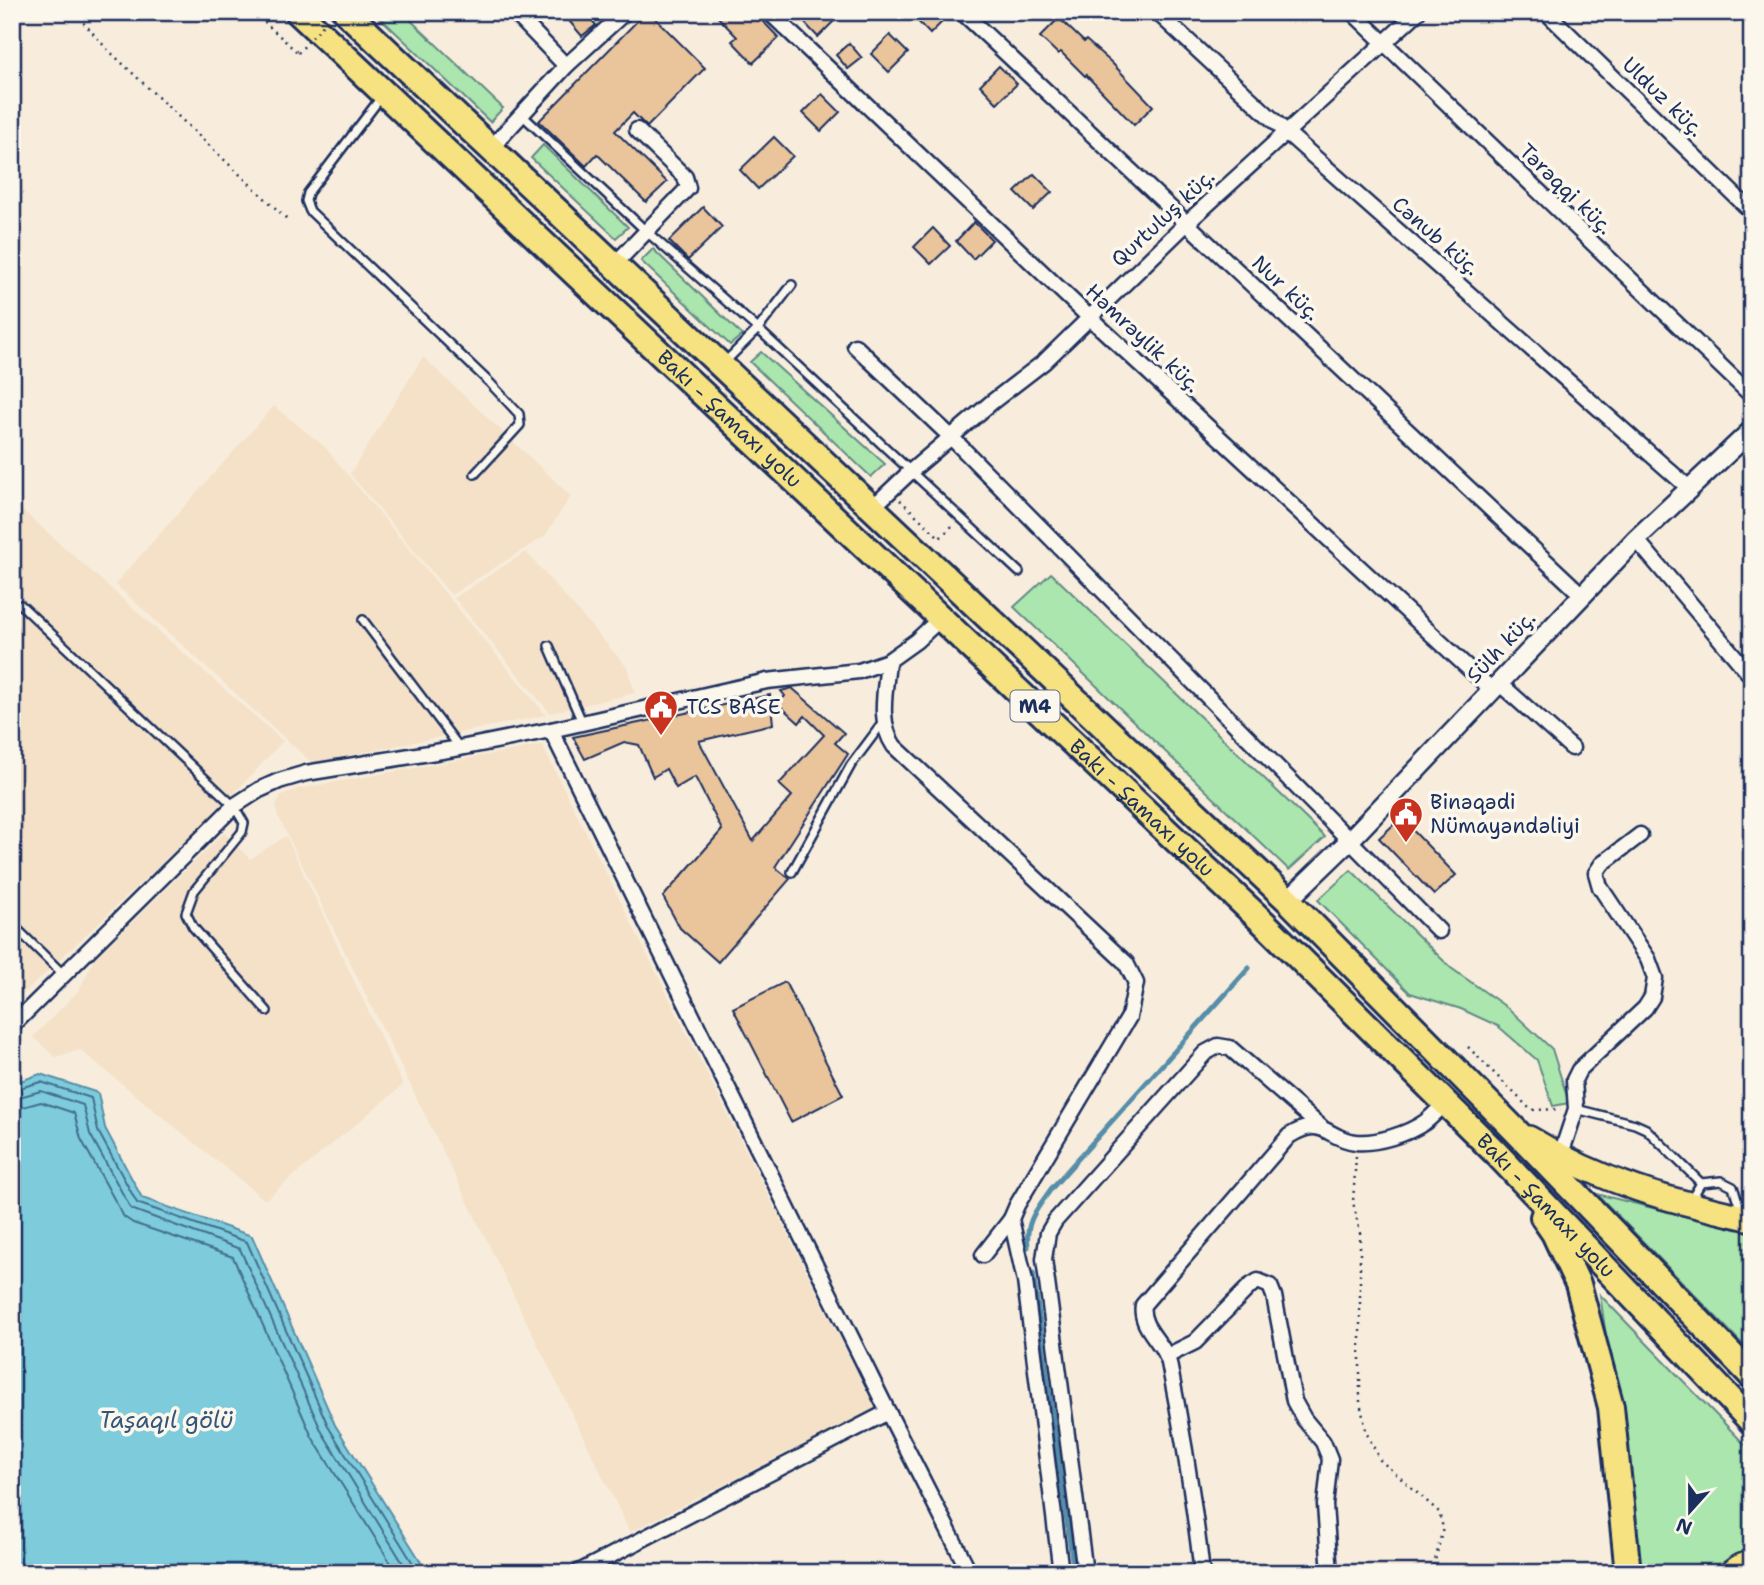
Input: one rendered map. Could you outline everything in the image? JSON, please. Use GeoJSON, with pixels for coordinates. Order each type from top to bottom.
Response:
{"type":"FeatureCollection","features":[{"type":"Feature","properties":{"kind":"highway","name":"Bakı - Şamaxı yolu"},"geometry":{"type":"LineString","coordinates":[[298,12],[1265,924],[1495,1152],[1752,1422]]}},
{"type":"Feature","properties":{"kind":"highway","name":"Bakı - Şamaxı yolu"},"geometry":{"type":"LineString","coordinates":[[346,12],[722,366],[882,499],[1288,900],[1752,1376]]}},
{"type":"Feature","properties":{"kind":"highway"},"geometry":{"type":"LineString","coordinates":[[1495,1152],[1554,1233],[1578,1284],[1611,1407],[1628,1573]]}},
{"type":"Feature","properties":{"kind":"main road"},"geometry":{"type":"LineString","coordinates":[[1514,1129],[1560,1157],[1607,1179],[1660,1198],[1748,1218]]}},
{"type":"Feature","properties":{"kind":"main road"},"geometry":{"type":"LineString","coordinates":[[1731,1573],[1752,1562]]}},
{"type":"Feature","properties":{"kind":"street"},"geometry":{"type":"LineString","coordinates":[[514,12],[566,66]]}},
{"type":"Feature","properties":{"kind":"street"},"geometry":{"type":"LineString","coordinates":[[491,148],[566,66],[625,12]]}},
{"type":"Feature","properties":{"kind":"street","name":"Həmrəylik küç."},"geometry":{"type":"LineString","coordinates":[[769,12],[1089,317],[1496,687],[1572,748]]}},
{"type":"Feature","properties":{"kind":"street","name":"Nur küç."},"geometry":{"type":"LineString","coordinates":[[962,12],[1582,594]]}},
{"type":"Feature","properties":{"kind":"street","name":"Cənub küç."},"geometry":{"type":"LineString","coordinates":[[1157,12],[1286,132],[1690,489]]}},
{"type":"Feature","properties":{"kind":"street","name":"Tərəqqi küç."},"geometry":{"type":"LineString","coordinates":[[1352,12],[1752,396]]}},
{"type":"Feature","properties":{"kind":"street","name":"Qurtuluş küç."},"geometry":{"type":"LineString","coordinates":[[882,499],[951,437],[1044,362],[1187,223],[1418,12]]}},
{"type":"Feature","properties":{"kind":"street","name":"Ulduz küç."},"geometry":{"type":"LineString","coordinates":[[1546,12],[1752,212]]}},
{"type":"Feature","properties":{"kind":"street"},"geometry":{"type":"LineString","coordinates":[[613,266],[688,188],[685,177],[637,130]]}},
{"type":"Feature","properties":{"kind":"street"},"geometry":{"type":"LineString","coordinates":[[855,346],[951,437],[1439,931]]}},
{"type":"Feature","properties":{"kind":"street","name":"Sülh küç."},"geometry":{"type":"LineString","coordinates":[[1288,900],[1349,841],[1636,539],[1751,433]]}},
{"type":"Feature","properties":{"kind":"street"},"geometry":{"type":"LineString","coordinates":[[1636,539],[1752,677]]}},
{"type":"Feature","properties":{"kind":"street"},"geometry":{"type":"LineString","coordinates":[[12,1026],[234,806],[279,781],[306,773],[551,730],[766,681],[859,671],[888,661],[916,641],[942,617]]}},
{"type":"Feature","properties":{"kind":"street"},"geometry":{"type":"LineString","coordinates":[[888,661],[884,721],[886,734],[894,746],[1126,963],[1136,983],[1129,1017],[1011,1219],[983,1255]]}},
{"type":"Feature","properties":{"kind":"street"},"geometry":{"type":"LineString","coordinates":[[551,730],[970,1573]]}},
{"type":"Feature","properties":{"kind":"street"},"geometry":{"type":"LineString","coordinates":[[1560,1157],[1576,1109],[1574,1080],[1579,1070],[1645,1008],[1652,997],[1655,978],[1647,959],[1600,887],[1596,873],[1602,864],[1640,835]]}},
{"type":"Feature","properties":{"kind":"street"},"geometry":{"type":"LineString","coordinates":[[1085,1573],[1044,1259],[1048,1233],[1055,1221],[1205,1053],[1218,1046],[1230,1048],[1321,1126],[1340,1138],[1357,1142],[1376,1140],[1425,1123],[1445,1103]]}},
{"type":"Feature","properties":{"kind":"street"},"geometry":{"type":"LineString","coordinates":[[1202,1573],[1192,1486],[1167,1356],[1146,1325],[1143,1305],[1289,1136],[1300,1129],[1321,1126]]}},
{"type":"Feature","properties":{"kind":"street"},"geometry":{"type":"LineString","coordinates":[[1011,1219],[1022,1263],[1061,1573]]}},
{"type":"Feature","properties":{"kind":"street"},"geometry":{"type":"LineString","coordinates":[[1022,1263],[1044,1259]]}},
{"type":"Feature","properties":{"kind":"street"},"geometry":{"type":"LineString","coordinates":[[1167,1356],[1195,1342],[1250,1286],[1258,1282],[1270,1286],[1294,1401],[1304,1419],[1324,1442],[1330,1459],[1325,1505],[1331,1573]]}},
{"type":"Feature","properties":{"kind":"street"},"geometry":{"type":"LineString","coordinates":[[577,1573],[888,1412]]}},
{"type":"Feature","properties":{"kind":"lane"},"geometry":{"type":"LineString","coordinates":[[384,92],[308,192],[306,201],[310,211],[491,383],[519,414],[520,425],[475,474]]}},
{"type":"Feature","properties":{"kind":"lane"},"geometry":{"type":"LineString","coordinates":[[521,114],[647,232],[758,329],[1019,572]]}},
{"type":"Feature","properties":{"kind":"lane"},"geometry":{"type":"LineString","coordinates":[[722,366],[758,329],[792,285]]}},
{"type":"Feature","properties":{"kind":"lane"},"geometry":{"type":"LineString","coordinates":[[21,605],[234,806],[244,823],[242,832],[194,891],[186,913],[194,927],[267,1011]]}},
{"type":"Feature","properties":{"kind":"lane"},"geometry":{"type":"LineString","coordinates":[[363,620],[460,748]]}},
{"type":"Feature","properties":{"kind":"lane"},"geometry":{"type":"LineString","coordinates":[[549,646],[582,722]]}},
{"type":"Feature","properties":{"kind":"lane"},"geometry":{"type":"LineString","coordinates":[[792,872],[851,765],[884,721]]}},
{"type":"Feature","properties":{"kind":"lane"},"geometry":{"type":"LineString","coordinates":[[12,924],[64,975]]}},
{"type":"Feature","properties":{"kind":"lane"},"geometry":{"type":"LineString","coordinates":[[1576,1109],[1646,1129],[1701,1183]]}},
{"type":"Feature","properties":{"kind":"lane"},"geometry":{"type":"LineString","coordinates":[[1701,1183],[1721,1181],[1733,1187],[1748,1218]]}},
{"type":"Feature","properties":{"kind":"lane"},"geometry":{"type":"LineString","coordinates":[[1688,1204],[1701,1183]]}},
{"type":"Feature","properties":{"kind":"path"},"geometry":{"type":"LineString","coordinates":[[74,12],[106,48],[289,221]]}},
{"type":"Feature","properties":{"kind":"path"},"geometry":{"type":"LineString","coordinates":[[262,12],[258,16],[298,52],[335,12]]}},
{"type":"Feature","properties":{"kind":"path"},"geometry":{"type":"LineString","coordinates":[[882,499],[940,538],[960,518]]}},
{"type":"Feature","properties":{"kind":"path"},"geometry":{"type":"LineString","coordinates":[[1468,1047],[1531,1110],[1576,1109]]}},
{"type":"Feature","properties":{"kind":"path"},"geometry":{"type":"LineString","coordinates":[[1357,1142],[1353,1202],[1360,1233],[1360,1403],[1367,1434],[1380,1460],[1439,1512],[1443,1528],[1432,1573]]}},
{"type":"Feature","properties":{"kind":"shaded area"},"geometry":{"type":"Polygon","coordinates":[[[423,357],[571,496],[545,536],[451,595],[350,474],[423,357]]]}},
{"type":"Feature","properties":{"kind":"shaded area"},"geometry":{"type":"Polygon","coordinates":[[[274,406],[324,446],[546,715],[312,763],[115,584],[274,406]]]}},
{"type":"Feature","properties":{"kind":"shaded area"},"geometry":{"type":"Polygon","coordinates":[[[12,501],[283,741],[228,800],[12,1005],[12,501]]]}},
{"type":"Feature","properties":{"kind":"shaded area"},"geometry":{"type":"Polygon","coordinates":[[[526,552],[627,667],[635,693],[550,713],[454,598],[526,552]]]}},
{"type":"Feature","properties":{"kind":"shaded area"},"geometry":{"type":"Polygon","coordinates":[[[542,745],[875,1408],[630,1532],[277,814],[276,806],[281,796],[297,789],[542,745]]]}},
{"type":"Feature","properties":{"kind":"shaded area"},"geometry":{"type":"Polygon","coordinates":[[[224,833],[250,859],[286,836],[403,1085],[265,1200],[80,1050],[55,1057],[33,1037],[79,990],[95,958],[224,833]]]}},
{"type":"Feature","properties":{"kind":"green space"},"geometry":{"type":"Polygon","coordinates":[[[374,12],[402,12],[503,108],[490,122],[374,12]]]}},
{"type":"Feature","properties":{"kind":"green space"},"geometry":{"type":"Polygon","coordinates":[[[543,145],[628,227],[616,238],[531,158],[543,145]]]}},
{"type":"Feature","properties":{"kind":"green space"},"geometry":{"type":"Polygon","coordinates":[[[653,249],[742,335],[730,345],[641,261],[653,249]]]}},
{"type":"Feature","properties":{"kind":"green space"},"geometry":{"type":"Polygon","coordinates":[[[761,352],[885,464],[871,477],[750,362],[761,352]]]}},
{"type":"Feature","properties":{"kind":"green space"},"geometry":{"type":"Polygon","coordinates":[[[1051,573],[1325,837],[1289,870],[1014,607],[1051,573]]]}},
{"type":"Feature","properties":{"kind":"green space"},"geometry":{"type":"Polygon","coordinates":[[[1351,870],[1451,968],[1509,1009],[1552,1049],[1569,1103],[1553,1106],[1537,1060],[1498,1026],[1461,1009],[1410,993],[1318,900],[1351,870]]]}},
{"type":"Feature","properties":{"kind":"green space"},"geometry":{"type":"Polygon","coordinates":[[[1597,1194],[1752,1233],[1752,1354],[1597,1194]]]}},
{"type":"Feature","properties":{"kind":"green space"},"geometry":{"type":"Polygon","coordinates":[[[1600,1295],[1752,1452],[1752,1547],[1704,1573],[1641,1573],[1600,1295]]]}},
{"type":"Feature","properties":{"kind":"water","name":"Taşaqıl gölü"},"geometry":{"type":"Polygon","coordinates":[[[40,1074],[98,1093],[105,1128],[142,1198],[252,1236],[335,1425],[428,1573],[12,1573],[12,1084],[40,1074]]]}},
{"type":"Feature","properties":{"kind":"building"},"geometry":{"type":"Polygon","coordinates":[[[581,12],[585,12],[596,25],[582,36],[570,22],[581,12]]]}},
{"type":"Feature","properties":{"kind":"building"},"geometry":{"type":"Polygon","coordinates":[[[646,12],[705,68],[647,127],[633,113],[615,131],[667,182],[646,202],[597,154],[586,166],[539,121],[646,12]]]}},
{"type":"Feature","properties":{"kind":"building"},"geometry":{"type":"Polygon","coordinates":[[[713,12],[754,12],[779,38],[753,63],[732,41],[737,37],[713,12]]]}},
{"type":"Feature","properties":{"kind":"building"},"geometry":{"type":"Polygon","coordinates":[[[808,12],[843,12],[818,37],[801,19],[808,12]]]}},
{"type":"Feature","properties":{"kind":"building"},"geometry":{"type":"Polygon","coordinates":[[[909,12],[952,12],[930,34],[909,12]]]}},
{"type":"Feature","properties":{"kind":"building"},"geometry":{"type":"Polygon","coordinates":[[[1059,18],[1084,42],[1086,40],[1112,63],[1153,106],[1134,125],[1086,75],[1040,37],[1059,18]]]}},
{"type":"Feature","properties":{"kind":"building"},"geometry":{"type":"Polygon","coordinates":[[[890,35],[908,53],[889,72],[871,54],[890,35]]]}},
{"type":"Feature","properties":{"kind":"building"},"geometry":{"type":"Polygon","coordinates":[[[849,43],[862,58],[848,69],[836,55],[849,43]]]}},
{"type":"Feature","properties":{"kind":"building"},"geometry":{"type":"Polygon","coordinates":[[[999,66],[1017,84],[997,103],[980,85],[999,66]]]}},
{"type":"Feature","properties":{"kind":"building"},"geometry":{"type":"Polygon","coordinates":[[[822,94],[840,112],[821,131],[803,113],[822,94]]]}},
{"type":"Feature","properties":{"kind":"building"},"geometry":{"type":"Polygon","coordinates":[[[774,137],[793,156],[758,189],[740,170],[774,137]]]}},
{"type":"Feature","properties":{"kind":"building"},"geometry":{"type":"Polygon","coordinates":[[[1034,174],[1052,192],[1033,210],[1015,192],[1034,174]]]}},
{"type":"Feature","properties":{"kind":"building"},"geometry":{"type":"Polygon","coordinates":[[[703,207],[722,227],[688,260],[669,241],[703,207]]]}},
{"type":"Feature","properties":{"kind":"building"},"geometry":{"type":"Polygon","coordinates":[[[974,222],[992,240],[973,259],[956,241],[974,222]]]}},
{"type":"Feature","properties":{"kind":"building"},"geometry":{"type":"Polygon","coordinates":[[[933,228],[950,246],[931,264],[914,247],[933,228]]]}},
{"type":"Feature","properties":{"kind":"building"},"geometry":{"type":"Polygon","coordinates":[[[792,688],[844,733],[835,743],[848,754],[775,867],[790,879],[718,962],[680,928],[663,897],[722,830],[695,777],[676,788],[666,769],[653,777],[639,745],[624,742],[585,759],[573,737],[770,695],[773,724],[699,741],[753,841],[792,796],[779,784],[824,735],[805,716],[799,723],[778,704],[785,696],[781,691],[792,688]]]}},
{"type":"Feature","properties":{"kind":"building"},"geometry":{"type":"Polygon","coordinates":[[[1401,818],[1456,875],[1434,895],[1379,838],[1401,818]]]}},
{"type":"Feature","properties":{"kind":"building"},"geometry":{"type":"Polygon","coordinates":[[[785,982],[843,1095],[791,1122],[733,1008],[785,982]]]}},
{"type":"Feature","properties":{"kind":"waterway"},"geometry":{"type":"LineString","coordinates":[[1028,1247],[1030,1222],[1051,1189],[1249,968]]}},
{"type":"Feature","properties":{"kind":"waterway"},"geometry":{"type":"LineString","coordinates":[[1033,1273],[1074,1573]]}},
{"type":"Feature","properties":{"kind":"place","name":"TCS BASE"},"geometry":{"type":"Point","coordinates":[661,737]}},
{"type":"Feature","properties":{"kind":"place","name":"Binəqədi Nümayəndəliyi"},"geometry":{"type":"Point","coordinates":[1406,844]}}]}
